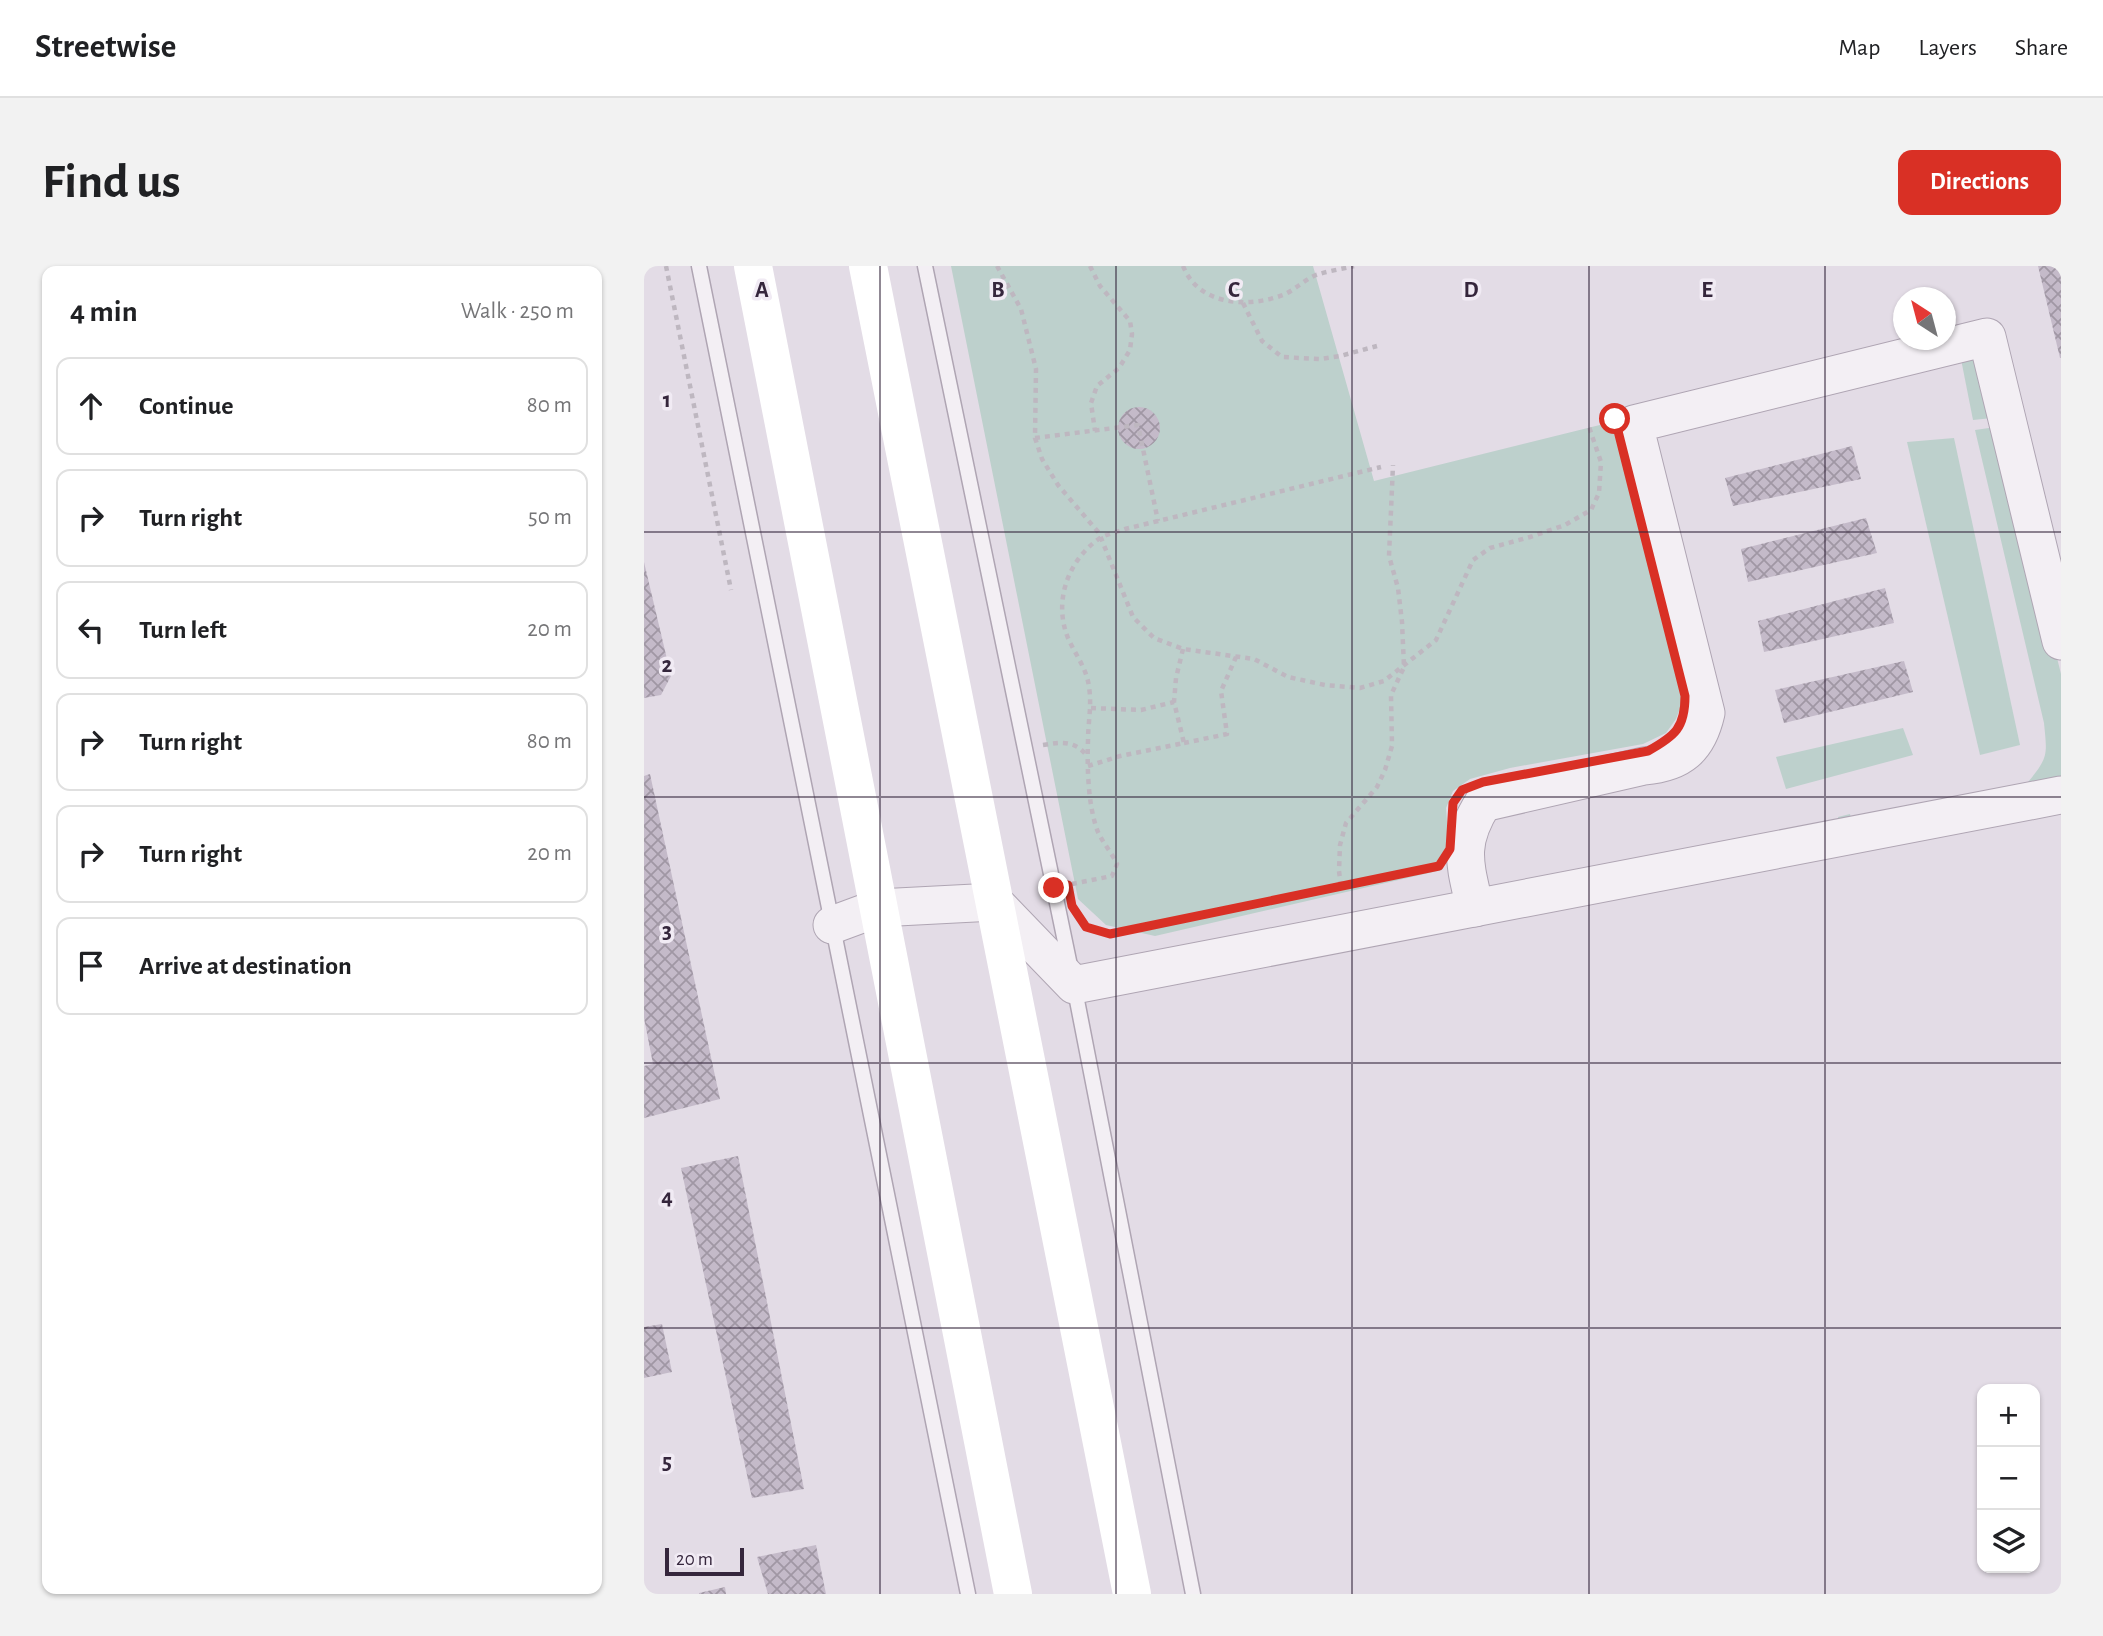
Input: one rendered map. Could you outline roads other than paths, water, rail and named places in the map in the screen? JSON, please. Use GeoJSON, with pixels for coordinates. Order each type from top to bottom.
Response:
{"type":"FeatureCollection","features":[{"type":"Feature","properties":{"kind":"main road"},"geometry":{"type":"LineString","coordinates":[[752,266],[1013,1594]]}},
{"type":"Feature","properties":{"kind":"main road"},"geometry":{"type":"LineString","coordinates":[[868,266],[1132,1594]]}},
{"type":"Feature","properties":{"kind":"street"},"geometry":{"type":"LineString","coordinates":[[1475,908],[1464,863],[1465,841],[1471,821],[1483,803],[1644,766],[1662,765],[1679,758],[1693,746],[1702,730],[1706,713],[1634,424],[1987,337],[2061,641]]}},
{"type":"Feature","properties":{"kind":"street"},"geometry":{"type":"LineString","coordinates":[[832,925],[878,908],[994,902],[1074,985],[2061,795]]}},
{"type":"Feature","properties":{"kind":"lane"},"geometry":{"type":"LineString","coordinates":[[699,266],[968,1594]]}},
{"type":"Feature","properties":{"kind":"lane"},"geometry":{"type":"LineString","coordinates":[[925,266],[1074,985],[1193,1594]]}}]}
